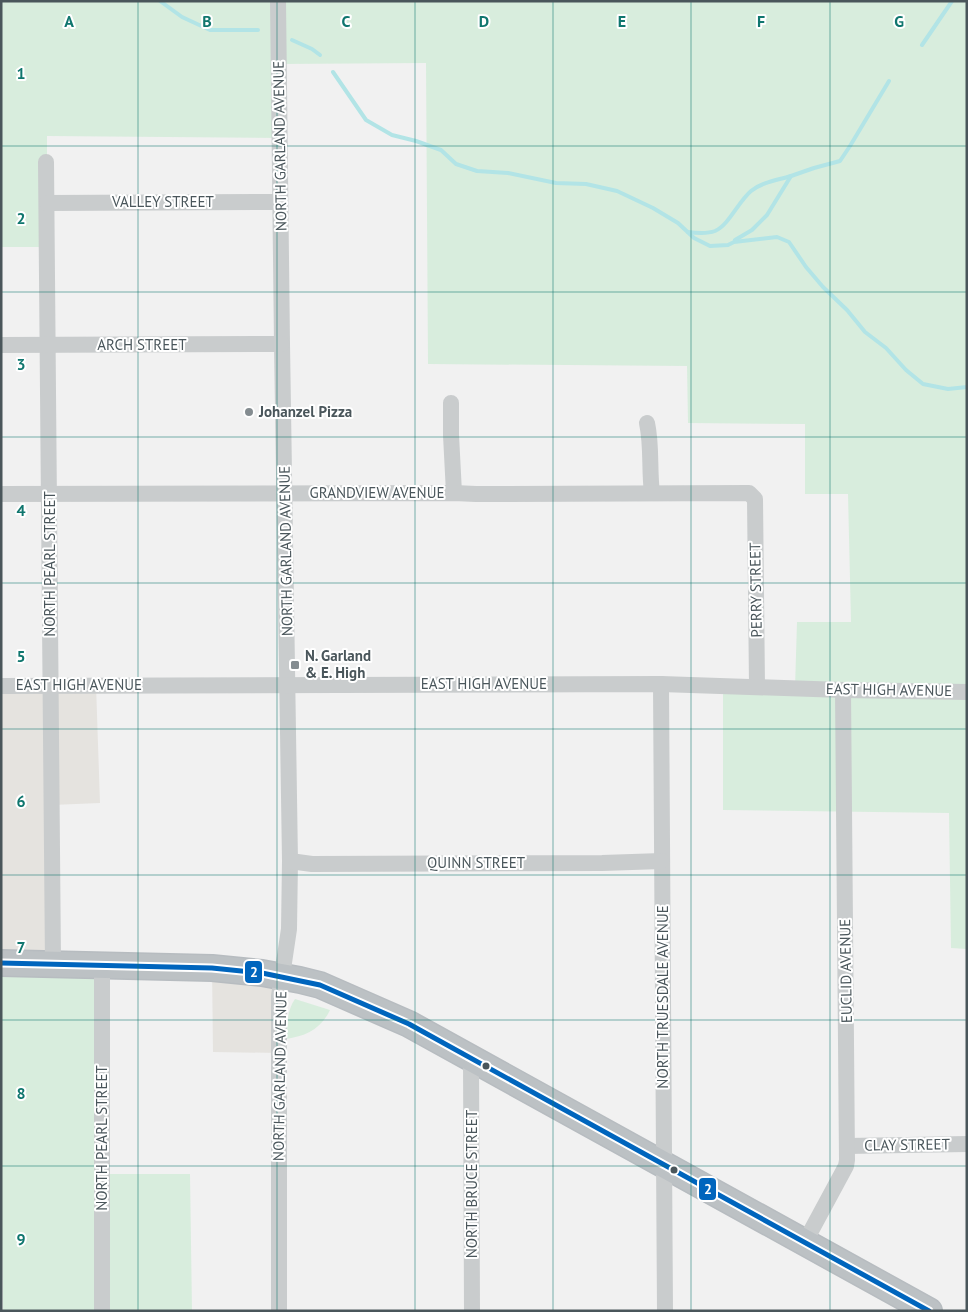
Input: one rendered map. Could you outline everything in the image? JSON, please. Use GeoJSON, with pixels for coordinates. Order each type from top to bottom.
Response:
{"type":"FeatureCollection","features":[{"type":"Feature","properties":{"kind":"highway"},"geometry":{"type":"LineString","coordinates":[[1,963],[212,968],[282,976],[320,985],[409,1024],[929,1311]]}},
{"type":"Feature","properties":{"kind":"street","name":"NORTH GARLAND AVENUE"},"geometry":{"type":"LineString","coordinates":[[278,1],[290,861],[288,929],[279,996],[279,1311]]}},
{"type":"Feature","properties":{"kind":"street","name":"NORTH PEARL STREET"},"geometry":{"type":"LineString","coordinates":[[46,162],[53,965]]}},
{"type":"Feature","properties":{"kind":"street","name":"VALLEY STREET"},"geometry":{"type":"LineString","coordinates":[[47,203],[280,202]]}},
{"type":"Feature","properties":{"kind":"street","name":"ARCH STREET"},"geometry":{"type":"LineString","coordinates":[[1,345],[282,344]]}},
{"type":"Feature","properties":{"kind":"street"},"geometry":{"type":"LineString","coordinates":[[451,403],[450,434],[454,493]]}},
{"type":"Feature","properties":{"kind":"street"},"geometry":{"type":"LineString","coordinates":[[647,424],[650,443],[652,493]]}},
{"type":"Feature","properties":{"kind":"street","name":"GRANDVIEW AVENUE"},"geometry":{"type":"LineString","coordinates":[[1,494],[749,493],[752,495]]}},
{"type":"Feature","properties":{"kind":"street","name":"PERRY STREET"},"geometry":{"type":"LineString","coordinates":[[752,495],[755,499],[757,686]]}},
{"type":"Feature","properties":{"kind":"street","name":"EAST HIGH AVENUE"},"geometry":{"type":"LineString","coordinates":[[1,686],[661,684],[967,692]]}},
{"type":"Feature","properties":{"kind":"street","name":"NORTH TRUESDALE AVENUE"},"geometry":{"type":"LineString","coordinates":[[661,684],[665,1311]]}},
{"type":"Feature","properties":{"kind":"street","name":"EUCLID AVENUE"},"geometry":{"type":"LineString","coordinates":[[805,1242],[846,1166],[847,1160],[842,690]]}},
{"type":"Feature","properties":{"kind":"street","name":"QUINN STREET"},"geometry":{"type":"LineString","coordinates":[[290,861],[312,864],[662,861]]}},
{"type":"Feature","properties":{"kind":"street","name":"NORTH PEARL STREET"},"geometry":{"type":"LineString","coordinates":[[102,966],[102,1311]]}},
{"type":"Feature","properties":{"kind":"street","name":"NORTH BRUCE STREET"},"geometry":{"type":"LineString","coordinates":[[471,1058],[472,1311]]}},
{"type":"Feature","properties":{"kind":"street","name":"CLAY STREET"},"geometry":{"type":"LineString","coordinates":[[847,1146],[967,1144]]}},
{"type":"Feature","properties":{"kind":"shaded area"},"geometry":{"type":"Polygon","coordinates":[[[1,685],[96,685],[100,803],[52,805],[53,965],[1,963],[1,685]]]}},
{"type":"Feature","properties":{"kind":"shaded area"},"geometry":{"type":"Polygon","coordinates":[[[212,968],[282,976],[279,1053],[213,1052],[212,968]]]}},
{"type":"Feature","properties":{"kind":"green space"},"geometry":{"type":"Polygon","coordinates":[[[1,1],[967,1],[967,949],[951,948],[949,813],[723,810],[723,685],[795,688],[797,622],[851,622],[848,494],[805,494],[805,424],[688,423],[687,366],[428,364],[426,63],[279,64],[280,138],[47,136],[47,247],[1,247],[1,1]]]}},
{"type":"Feature","properties":{"kind":"green space"},"geometry":{"type":"Polygon","coordinates":[[[1,963],[102,966],[102,1174],[190,1174],[192,1311],[3,1311],[1,963]]]}},
{"type":"Feature","properties":{"kind":"green space"},"geometry":{"type":"Polygon","coordinates":[[[295,999],[330,1010],[317,1027],[306,1034],[286,1039],[289,1013],[295,999]]]}},
{"type":"Feature","properties":{"kind":"waterway"},"geometry":{"type":"LineString","coordinates":[[160,1],[182,17],[210,30],[258,30]]}},
{"type":"Feature","properties":{"kind":"waterway"},"geometry":{"type":"LineString","coordinates":[[922,45],[952,1]]}},
{"type":"Feature","properties":{"kind":"waterway"},"geometry":{"type":"LineString","coordinates":[[292,40],[312,49],[320,55]]}},
{"type":"Feature","properties":{"kind":"waterway"},"geometry":{"type":"LineString","coordinates":[[333,72],[366,120],[392,135],[441,150],[456,164],[477,171],[508,173],[556,183],[586,184],[617,191],[653,208],[678,223],[694,238],[710,246],[777,237],[789,242],[806,267],[865,332],[886,348],[906,370],[923,384],[948,389],[967,387]]}},
{"type":"Feature","properties":{"kind":"waterway"},"geometry":{"type":"LineString","coordinates":[[735,240],[752,230],[767,215],[791,176],[840,161],[889,81]]}},
{"type":"Feature","properties":{"kind":"waterway"},"geometry":{"type":"LineString","coordinates":[[688,232],[705,233],[715,231],[725,224],[742,201],[755,188],[765,183],[791,176]]}},
{"type":"Feature","properties":{"kind":"transit line","name":"2"},"geometry":{"type":"LineString","coordinates":[[1,963],[212,968],[262,973],[320,985],[409,1024],[929,1311]]}},
{"type":"Feature","properties":{"kind":"place","name":"Johanzel Pizza"},"geometry":{"type":"Point","coordinates":[249,412]}},
{"type":"Feature","properties":{"kind":"place","name":"N. Garland & E. High"},"geometry":{"type":"Point","coordinates":[295,665]}}]}
